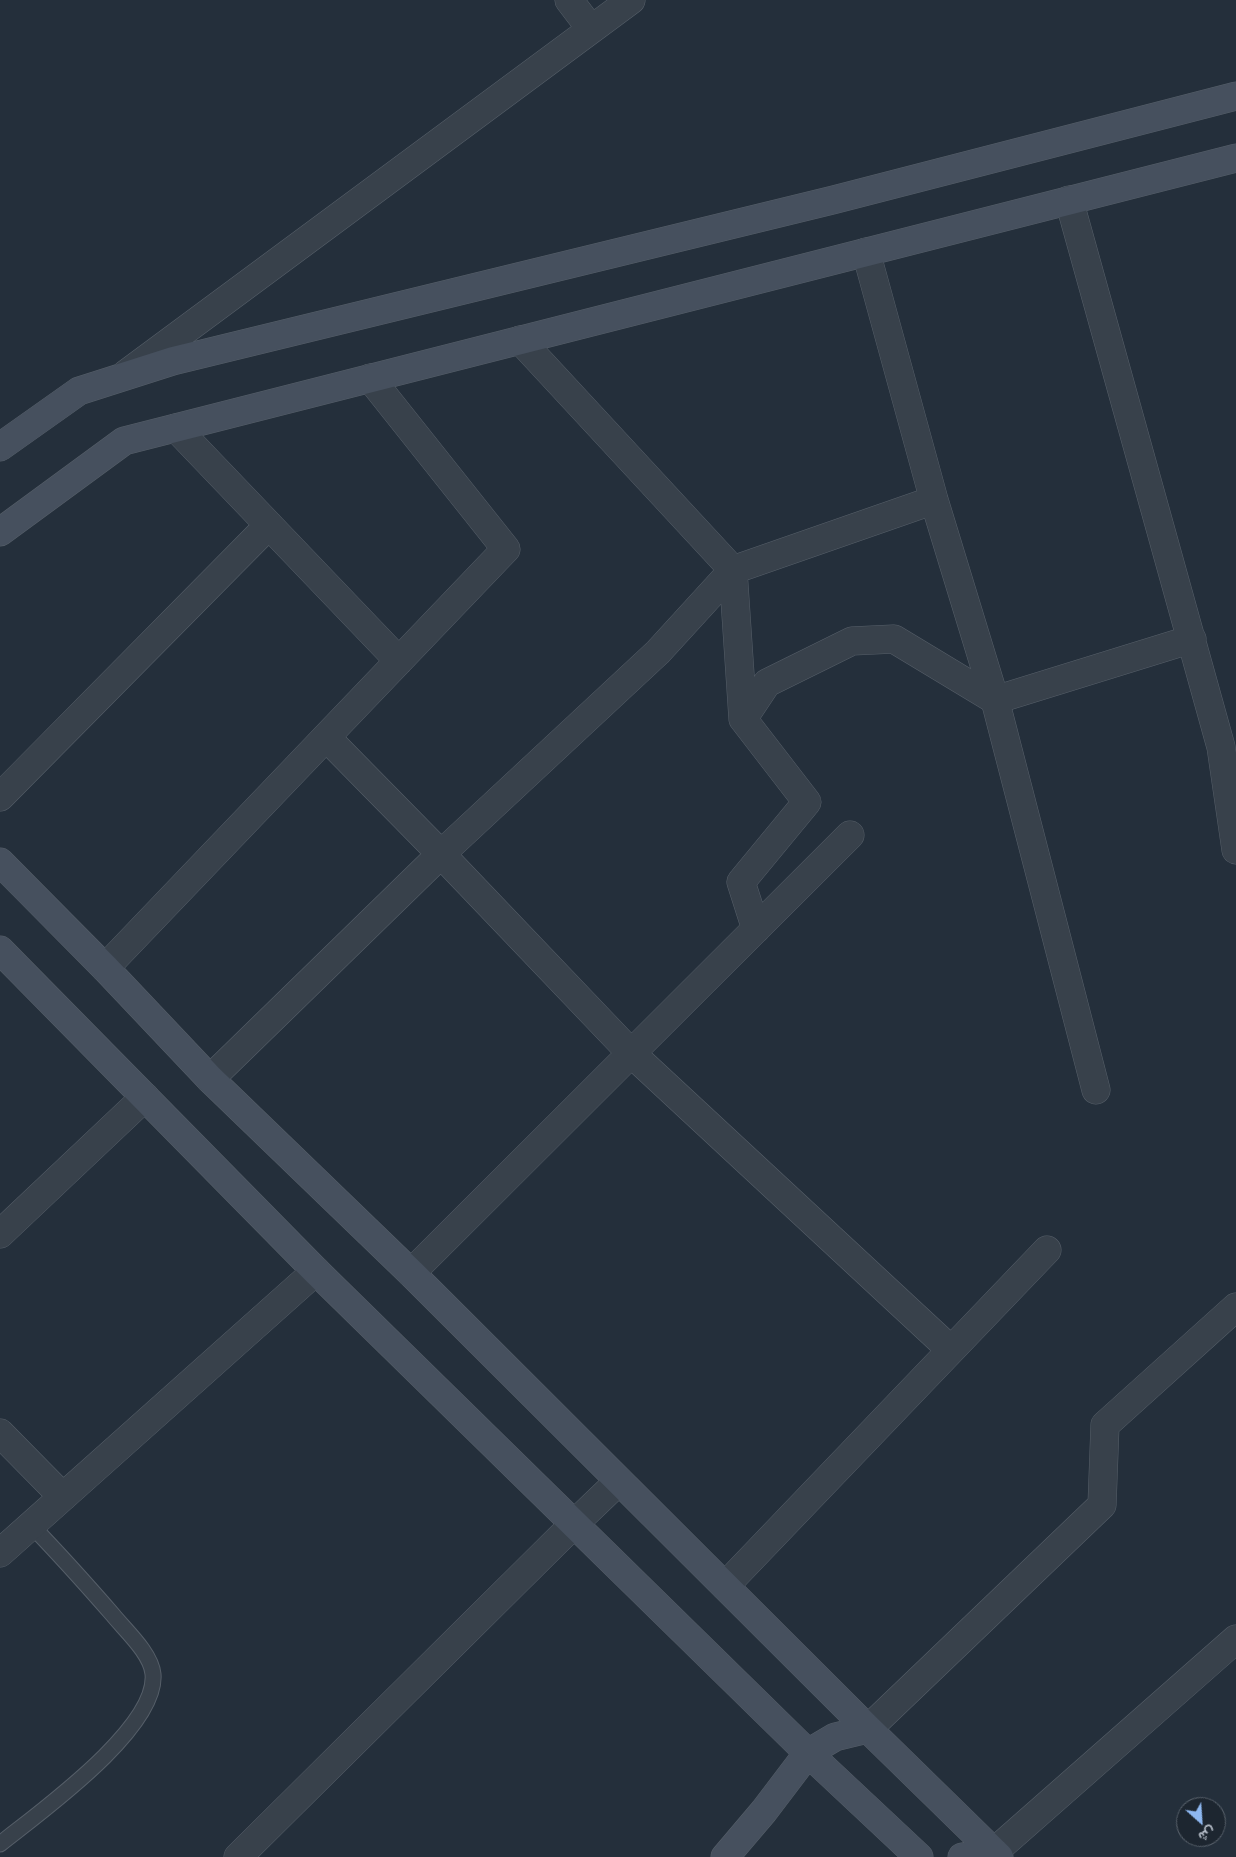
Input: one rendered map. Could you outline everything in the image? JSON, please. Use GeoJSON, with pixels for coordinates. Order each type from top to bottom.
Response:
{"type":"FeatureCollection","features":[{"type":"Feature","properties":{"kind":"main road"},"geometry":{"type":"LineString","coordinates":[[0,447],[79,391],[173,361],[833,200],[1236,96]]}},
{"type":"Feature","properties":{"kind":"main road"},"geometry":{"type":"LineString","coordinates":[[0,532],[124,441],[1236,158]]}},
{"type":"Feature","properties":{"kind":"main road"},"geometry":{"type":"LineString","coordinates":[[0,862],[105,968],[210,1079],[411,1272],[868,1729],[997,1854]]}},
{"type":"Feature","properties":{"kind":"main road"},"geometry":{"type":"LineString","coordinates":[[0,950],[316,1271],[808,1753],[918,1857]]}},
{"type":"Feature","properties":{"kind":"main road"},"geometry":{"type":"LineString","coordinates":[[725,1857],[764,1811],[808,1753],[835,1737],[868,1729]]}},
{"type":"Feature","properties":{"kind":"main road"},"geometry":{"type":"LineString","coordinates":[[962,1857],[997,1854]]}},
{"type":"Feature","properties":{"kind":"street"},"geometry":{"type":"LineString","coordinates":[[569,0],[591,29]]}},
{"type":"Feature","properties":{"kind":"street"},"geometry":{"type":"LineString","coordinates":[[121,378],[631,0]]}},
{"type":"Feature","properties":{"kind":"street"},"geometry":{"type":"LineString","coordinates":[[1069,200],[1192,639],[1229,745],[1236,850]]}},
{"type":"Feature","properties":{"kind":"street"},"geometry":{"type":"LineString","coordinates":[[866,252],[934,500],[995,700],[1096,1090]]}},
{"type":"Feature","properties":{"kind":"street"},"geometry":{"type":"LineString","coordinates":[[520,340],[733,570],[743,719],[807,802],[741,882],[756,929]]}},
{"type":"Feature","properties":{"kind":"street"},"geometry":{"type":"LineString","coordinates":[[105,968],[506,549],[370,378]]}},
{"type":"Feature","properties":{"kind":"street"},"geometry":{"type":"LineString","coordinates":[[176,428],[399,661]]}},
{"type":"Feature","properties":{"kind":"street"},"geometry":{"type":"LineString","coordinates":[[210,1079],[441,854],[658,652],[733,570],[934,500]]}},
{"type":"Feature","properties":{"kind":"street"},"geometry":{"type":"LineString","coordinates":[[0,797],[269,525]]}},
{"type":"Feature","properties":{"kind":"street"},"geometry":{"type":"LineString","coordinates":[[743,719],[767,683],[852,641],[894,639],[995,700],[1192,639]]}},
{"type":"Feature","properties":{"kind":"street"},"geometry":{"type":"LineString","coordinates":[[326,737],[631,1053],[951,1350]]}},
{"type":"Feature","properties":{"kind":"street"},"geometry":{"type":"LineString","coordinates":[[411,1272],[850,835]]}},
{"type":"Feature","properties":{"kind":"street"},"geometry":{"type":"LineString","coordinates":[[0,1234],[145,1097]]}},
{"type":"Feature","properties":{"kind":"street"},"geometry":{"type":"LineString","coordinates":[[725,1586],[1046,1250]]}},
{"type":"Feature","properties":{"kind":"street"},"geometry":{"type":"LineString","coordinates":[[0,1553],[316,1271]]}},
{"type":"Feature","properties":{"kind":"street"},"geometry":{"type":"LineString","coordinates":[[868,1729],[1102,1505],[1105,1425],[1236,1307]]}},
{"type":"Feature","properties":{"kind":"street"},"geometry":{"type":"LineString","coordinates":[[0,1433],[63,1497]]}},
{"type":"Feature","properties":{"kind":"street"},"geometry":{"type":"LineString","coordinates":[[238,1857],[619,1481]]}},
{"type":"Feature","properties":{"kind":"street"},"geometry":{"type":"LineString","coordinates":[[997,1854],[1236,1638]]}},
{"type":"Feature","properties":{"kind":"lane"},"geometry":{"type":"LineString","coordinates":[[0,1844],[87,1774],[126,1734],[151,1694],[153,1673],[144,1651],[71,1567],[31,1525]]}}]}
